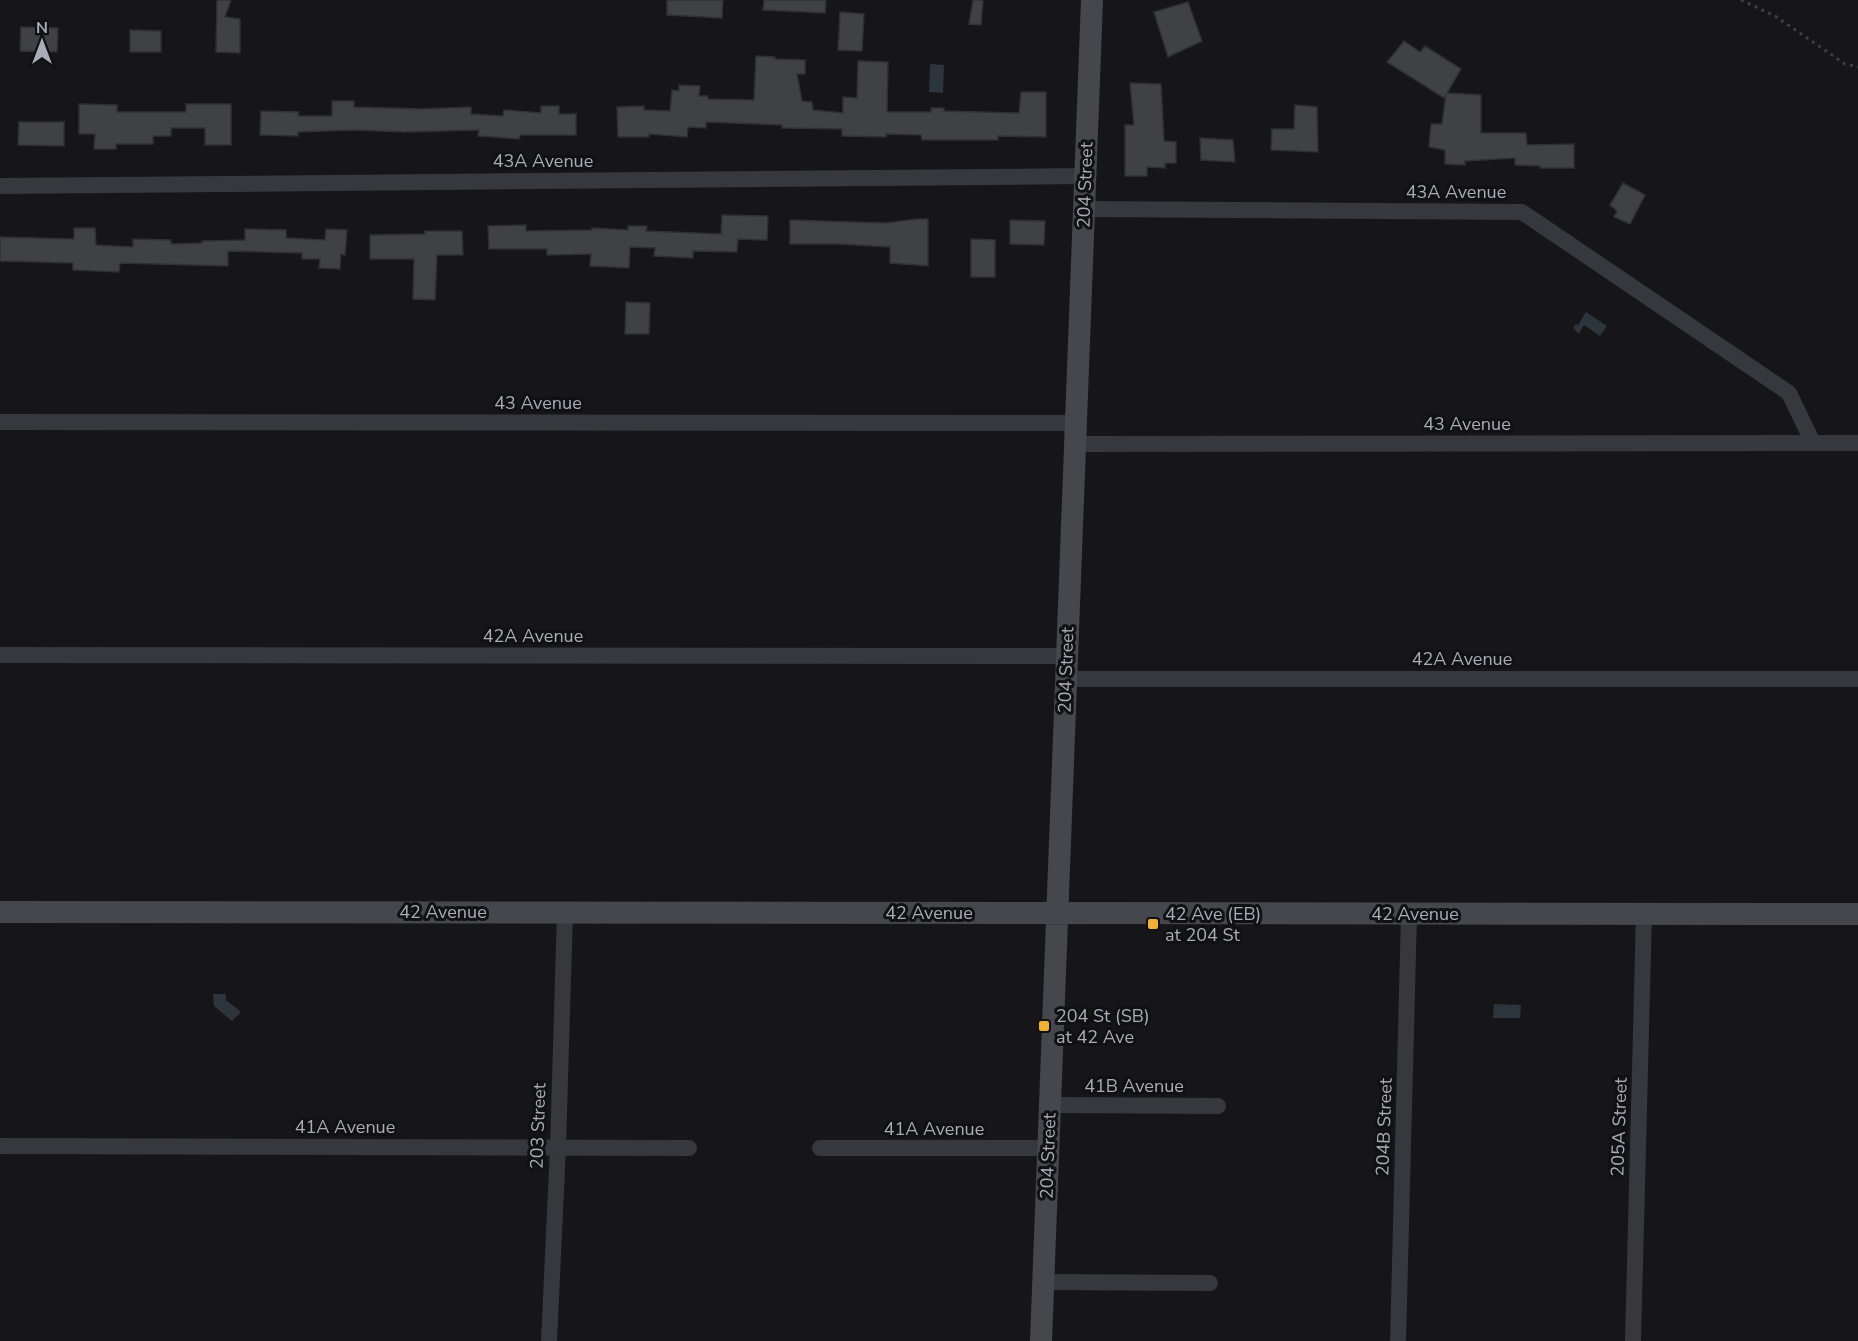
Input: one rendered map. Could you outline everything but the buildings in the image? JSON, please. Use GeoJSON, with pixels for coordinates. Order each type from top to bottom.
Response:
{"type":"FeatureCollection","features":[{"type":"Feature","properties":{"kind":"street","name":"204 Street"},"geometry":{"type":"LineString","coordinates":[[1041,1341],[1092,0]]}},
{"type":"Feature","properties":{"kind":"street","name":"43A Avenue"},"geometry":{"type":"LineString","coordinates":[[0,186],[1086,176]]}},
{"type":"Feature","properties":{"kind":"street","name":"43A Avenue"},"geometry":{"type":"LineString","coordinates":[[1084,209],[1522,212],[1789,393],[1813,443]]}},
{"type":"Feature","properties":{"kind":"street","name":"43 Avenue"},"geometry":{"type":"LineString","coordinates":[[0,422],[1858,443]]}},
{"type":"Feature","properties":{"kind":"street","name":"42A Avenue"},"geometry":{"type":"LineString","coordinates":[[0,655],[1858,679]]}},
{"type":"Feature","properties":{"kind":"street","name":"42 Avenue"},"geometry":{"type":"LineString","coordinates":[[0,912],[1858,914]]}},
{"type":"Feature","properties":{"kind":"street","name":"203 Street"},"geometry":{"type":"LineString","coordinates":[[549,1341],[565,912]]}},
{"type":"Feature","properties":{"kind":"street","name":"204B Street"},"geometry":{"type":"LineString","coordinates":[[1398,1341],[1409,914]]}},
{"type":"Feature","properties":{"kind":"street","name":"205A Street"},"geometry":{"type":"LineString","coordinates":[[1633,1341],[1644,914]]}},
{"type":"Feature","properties":{"kind":"street","name":"41B Avenue"},"geometry":{"type":"LineString","coordinates":[[1050,1105],[1218,1106]]}},
{"type":"Feature","properties":{"kind":"street","name":"41A Avenue"},"geometry":{"type":"LineString","coordinates":[[0,1146],[689,1148]]}},
{"type":"Feature","properties":{"kind":"street","name":"41A Avenue"},"geometry":{"type":"LineString","coordinates":[[820,1148],[1048,1148]]}},
{"type":"Feature","properties":{"kind":"street"},"geometry":{"type":"LineString","coordinates":[[1043,1282],[1210,1283]]}},
{"type":"Feature","properties":{"kind":"path"},"geometry":{"type":"LineString","coordinates":[[1741,0],[1775,16],[1845,64],[1858,67]]}},
{"type":"Feature","properties":{"kind":"shaded area"},"geometry":{"type":"Polygon","coordinates":[[[930,64],[944,65],[943,93],[929,92],[930,64]]]}},
{"type":"Feature","properties":{"kind":"shaded area"},"geometry":{"type":"Polygon","coordinates":[[[1586,312],[1607,326],[1600,336],[1584,325],[1579,334],[1573,328],[1576,324],[1578,325],[1586,312]]]}},
{"type":"Feature","properties":{"kind":"shaded area"},"geometry":{"type":"Polygon","coordinates":[[[213,994],[226,994],[226,1000],[241,1012],[232,1021],[214,1006],[213,994]]]}},
{"type":"Feature","properties":{"kind":"shaded area"},"geometry":{"type":"Polygon","coordinates":[[[1494,1004],[1521,1005],[1520,1018],[1493,1018],[1494,1004]]]}},
{"type":"Feature","properties":{"kind":"place","name":"42 Ave (EB) at 204 St"},"geometry":{"type":"Point","coordinates":[1153,924]}},
{"type":"Feature","properties":{"kind":"place","name":"204 St (SB) at 42 Ave"},"geometry":{"type":"Point","coordinates":[1044,1026]}}]}
